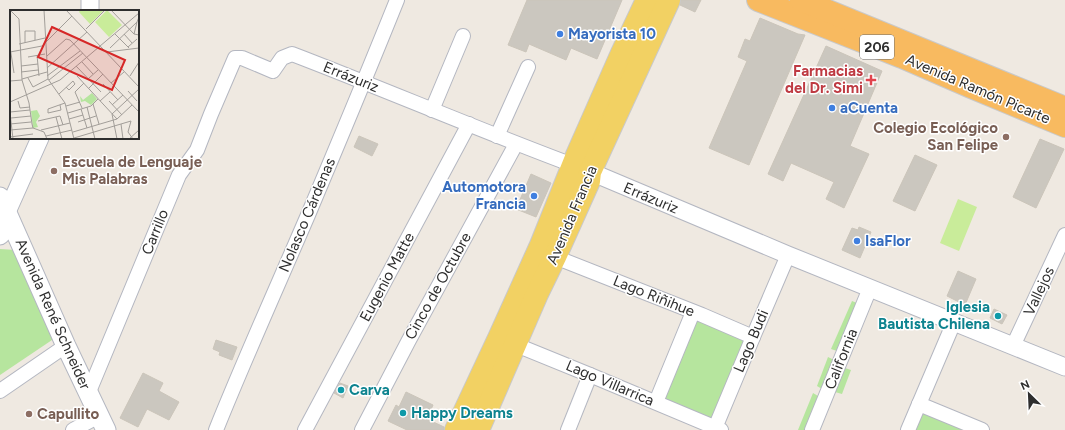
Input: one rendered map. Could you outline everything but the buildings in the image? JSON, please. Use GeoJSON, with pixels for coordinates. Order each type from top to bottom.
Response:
{"type":"FeatureCollection","features":[{"type":"Feature","properties":{"kind":"highway","name":"Avenida Ramón Picarte"},"geometry":{"type":"LineString","coordinates":[[758,0],[902,57],[1065,126]]}},
{"type":"Feature","properties":{"kind":"highway","name":"Avenida Ramón Picarte"},"geometry":{"type":"LineString","coordinates":[[804,0],[1065,108]]}},
{"type":"Feature","properties":{"kind":"main road","name":"Avenida Francia"},"geometry":{"type":"LineString","coordinates":[[456,430],[507,341],[537,294],[534,289],[534,282],[581,168],[622,53],[647,0]]}},
{"type":"Feature","properties":{"kind":"main road","name":"Avenida Francia"},"geometry":{"type":"LineString","coordinates":[[581,168],[626,91],[669,0]]}},
{"type":"Feature","properties":{"kind":"main road"},"geometry":{"type":"LineString","coordinates":[[614,74],[619,76],[625,82],[626,91]]}},
{"type":"Feature","properties":{"kind":"main road","name":"Avenida René Schneider"},"geometry":{"type":"LineString","coordinates":[[3,204],[66,346],[103,423]]}},
{"type":"Feature","properties":{"kind":"main road","name":"Avenida Francia"},"geometry":{"type":"LineString","coordinates":[[478,430],[507,341],[548,251]]}},
{"type":"Feature","properties":{"kind":"street","name":"Nolasco Cárdenas"},"geometry":{"type":"LineString","coordinates":[[216,430],[364,82],[397,0]]}},
{"type":"Feature","properties":{"kind":"street"},"geometry":{"type":"LineString","coordinates":[[432,110],[463,36]]}},
{"type":"Feature","properties":{"kind":"street","name":"Errázuriz"},"geometry":{"type":"LineString","coordinates":[[242,58],[273,70],[282,58],[292,54],[516,144],[581,168],[788,255],[1065,367]]}},
{"type":"Feature","properties":{"kind":"street","name":"Carrillo"},"geometry":{"type":"LineString","coordinates":[[88,394],[179,175],[197,150],[235,58],[242,58]]}},
{"type":"Feature","properties":{"kind":"street"},"geometry":{"type":"LineString","coordinates":[[497,136],[528,67]]}},
{"type":"Feature","properties":{"kind":"street","name":"Eugenio Matte"},"geometry":{"type":"LineString","coordinates":[[305,430],[468,124]]}},
{"type":"Feature","properties":{"kind":"street"},"geometry":{"type":"LineString","coordinates":[[0,236],[6,229],[3,204],[39,139]]}},
{"type":"Feature","properties":{"kind":"street","name":"Cinco de Octubre"},"geometry":{"type":"LineString","coordinates":[[362,430],[409,340],[516,144]]}},
{"type":"Feature","properties":{"kind":"street","name":"Vallejos"},"geometry":{"type":"LineString","coordinates":[[1013,346],[1065,235]]}},
{"type":"Feature","properties":{"kind":"street","name":"Lago Riñihue"},"geometry":{"type":"LineString","coordinates":[[548,251],[753,337]]}},
{"type":"Feature","properties":{"kind":"street","name":"Lago Budi"},"geometry":{"type":"LineString","coordinates":[[718,429],[753,337],[788,255]]}},
{"type":"Feature","properties":{"kind":"street","name":"California"},"geometry":{"type":"LineString","coordinates":[[812,430],[870,288]]}},
{"type":"Feature","properties":{"kind":"street"},"geometry":{"type":"LineString","coordinates":[[656,402],[693,312]]}},
{"type":"Feature","properties":{"kind":"street"},"geometry":{"type":"LineString","coordinates":[[908,430],[954,322]]}},
{"type":"Feature","properties":{"kind":"street","name":"Lago Villarrica"},"geometry":{"type":"LineString","coordinates":[[507,341],[718,429]]}},
{"type":"Feature","properties":{"kind":"street"},"geometry":{"type":"LineString","coordinates":[[0,391],[66,346]]}},
{"type":"Feature","properties":{"kind":"street"},"geometry":{"type":"LineString","coordinates":[[568,430],[590,375]]}},
{"type":"Feature","properties":{"kind":"street"},"geometry":{"type":"LineString","coordinates":[[920,404],[979,429]]}},
{"type":"Feature","properties":{"kind":"street"},"geometry":{"type":"LineString","coordinates":[[73,430],[103,423]]}},
{"type":"Feature","properties":{"kind":"green space"},"geometry":{"type":"Polygon","coordinates":[[[958,199],[977,207],[959,251],[940,243],[958,199]]]}},
{"type":"Feature","properties":{"kind":"green space"},"geometry":{"type":"Polygon","coordinates":[[[0,249],[16,250],[55,338],[0,375],[0,249]]]}},
{"type":"Feature","properties":{"kind":"green space"},"geometry":{"type":"Polygon","coordinates":[[[852,301],[857,303],[837,351],[831,349],[852,301]]]}},
{"type":"Feature","properties":{"kind":"green space"},"geometry":{"type":"Polygon","coordinates":[[[696,316],[749,338],[713,423],[661,400],[696,316]]]}},
{"type":"Feature","properties":{"kind":"green space"},"geometry":{"type":"Polygon","coordinates":[[[828,357],[834,360],[822,389],[817,386],[828,357]]]}},
{"type":"Feature","properties":{"kind":"green space"},"geometry":{"type":"Polygon","coordinates":[[[845,368],[851,370],[842,394],[835,392],[845,368]]]}},
{"type":"Feature","properties":{"kind":"green space"},"geometry":{"type":"Polygon","coordinates":[[[813,393],[818,396],[804,430],[798,430],[813,393]]]}},
{"type":"Feature","properties":{"kind":"green space"},"geometry":{"type":"Polygon","coordinates":[[[921,408],[974,430],[912,430],[921,408]]]}},
{"type":"Feature","properties":{"kind":"place","name":"Mayorista 10"},"geometry":{"type":"Point","coordinates":[560,34]}},
{"type":"Feature","properties":{"kind":"place","name":"Farmacias del Dr. Simi"},"geometry":{"type":"Point","coordinates":[871,80]}},
{"type":"Feature","properties":{"kind":"place","name":"aCuenta"},"geometry":{"type":"Point","coordinates":[832,108]}},
{"type":"Feature","properties":{"kind":"place","name":"Colegio Ecológico San Felipe"},"geometry":{"type":"Point","coordinates":[1006,137]}},
{"type":"Feature","properties":{"kind":"place","name":"Escuela de Lenguaje Mis Palabras"},"geometry":{"type":"Point","coordinates":[54,171]}},
{"type":"Feature","properties":{"kind":"place","name":"Automotora Francia"},"geometry":{"type":"Point","coordinates":[534,196]}},
{"type":"Feature","properties":{"kind":"place","name":"IsaFlor"},"geometry":{"type":"Point","coordinates":[857,241]}},
{"type":"Feature","properties":{"kind":"place","name":"Iglesia Bautista Chilena"},"geometry":{"type":"Point","coordinates":[998,316]}},
{"type":"Feature","properties":{"kind":"place","name":"Carva"},"geometry":{"type":"Point","coordinates":[341,390]}},
{"type":"Feature","properties":{"kind":"place","name":"Happy Dreams"},"geometry":{"type":"Point","coordinates":[403,413]}},
{"type":"Feature","properties":{"kind":"place","name":"Capullito"},"geometry":{"type":"Point","coordinates":[29,414]}}]}
